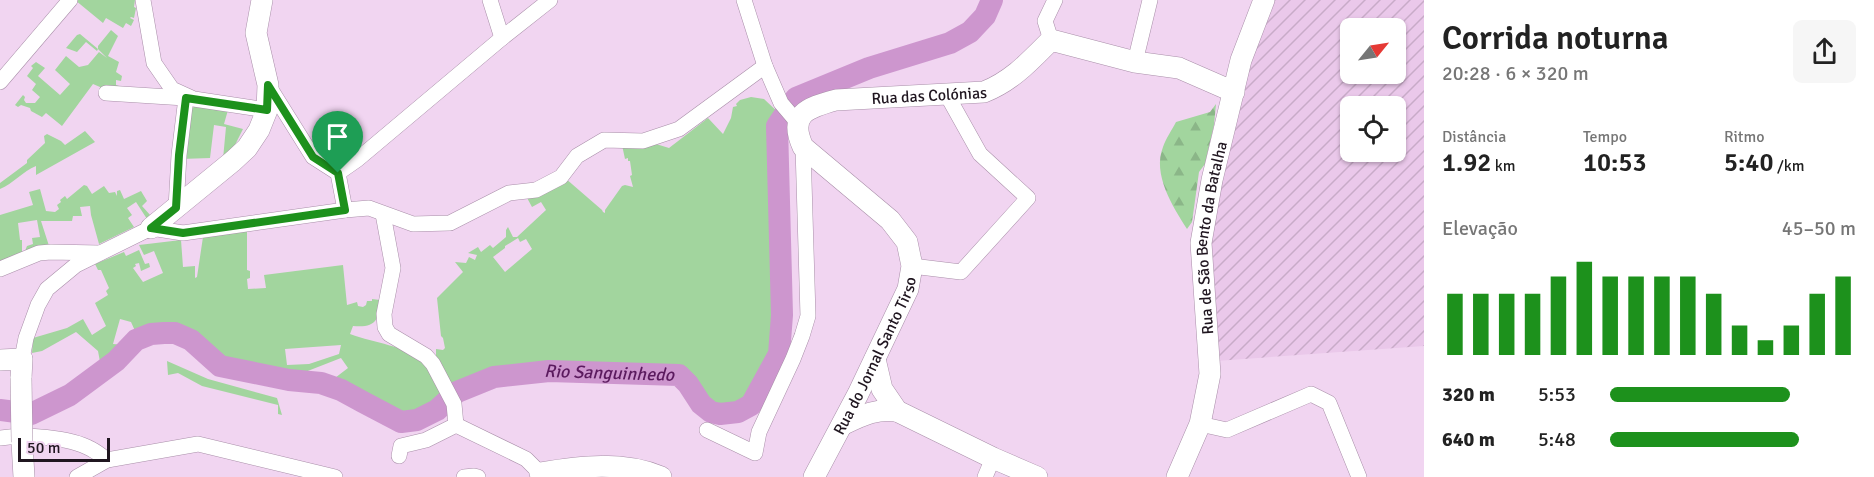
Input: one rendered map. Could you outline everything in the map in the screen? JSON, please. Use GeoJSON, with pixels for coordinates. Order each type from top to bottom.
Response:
{"type":"FeatureCollection","features":[{"type":"Feature","properties":{"kind":"street"},"geometry":{"type":"LineString","coordinates":[[0,82],[70,0]]}},
{"type":"Feature","properties":{"kind":"street"},"geometry":{"type":"LineString","coordinates":[[143,0],[154,63],[172,89],[190,98]]}},
{"type":"Feature","properties":{"kind":"street"},"geometry":{"type":"LineString","coordinates":[[24,477],[21,368],[26,338],[38,305],[47,289],[76,265],[151,228],[247,148],[259,130],[267,110],[268,85],[256,33],[261,0]]}},
{"type":"Feature","properties":{"kind":"street"},"geometry":{"type":"LineString","coordinates":[[490,0],[502,38]]}},
{"type":"Feature","properties":{"kind":"street"},"geometry":{"type":"LineString","coordinates":[[338,173],[550,0]]}},
{"type":"Feature","properties":{"kind":"street"},"geometry":{"type":"LineString","coordinates":[[707,430],[755,453],[759,432],[802,336],[808,316],[803,147],[797,134],[795,119],[782,103],[765,66],[744,0]]}},
{"type":"Feature","properties":{"kind":"street"},"geometry":{"type":"LineString","coordinates":[[1055,0],[1045,21],[1051,40],[1135,62],[1179,68],[1234,92]]}},
{"type":"Feature","properties":{"kind":"street"},"geometry":{"type":"LineString","coordinates":[[1135,62],[1150,0]]}},
{"type":"Feature","properties":{"kind":"street","name":"Rua de São Bento da Batalha"},"geometry":{"type":"LineString","coordinates":[[1177,477],[1200,424],[1210,374],[1201,243],[1212,180],[1241,60],[1264,0]]}},
{"type":"Feature","properties":{"kind":"street","name":"Rua das Colónias"},"geometry":{"type":"LineString","coordinates":[[795,119],[820,104],[836,100],[984,92],[1012,78],[1051,40]]}},
{"type":"Feature","properties":{"kind":"street"},"geometry":{"type":"LineString","coordinates":[[151,228],[183,233],[369,208],[413,224],[450,223],[509,192],[536,190],[561,177],[577,156],[604,140],[643,141],[679,129],[765,66]]}},
{"type":"Feature","properties":{"kind":"street"},"geometry":{"type":"LineString","coordinates":[[268,85],[313,157],[338,173],[345,210]]}},
{"type":"Feature","properties":{"kind":"street"},"geometry":{"type":"LineString","coordinates":[[106,93],[190,98],[267,110]]}},
{"type":"Feature","properties":{"kind":"street"},"geometry":{"type":"LineString","coordinates":[[912,266],[961,272],[1028,198],[980,154],[948,95]]}},
{"type":"Feature","properties":{"kind":"street"},"geometry":{"type":"LineString","coordinates":[[176,208],[179,155],[190,98]]}},
{"type":"Feature","properties":{"kind":"street","name":"Rua do Jornal Santo Tirso"},"geometry":{"type":"LineString","coordinates":[[803,147],[895,225],[907,242],[912,266],[908,289],[814,477]]}},
{"type":"Feature","properties":{"kind":"street"},"geometry":{"type":"LineString","coordinates":[[383,214],[393,268],[384,314],[385,327],[389,334],[426,356],[433,364],[451,399],[456,425]]}},
{"type":"Feature","properties":{"kind":"street"},"geometry":{"type":"LineString","coordinates":[[0,269],[28,257],[51,252],[101,253]]}},
{"type":"Feature","properties":{"kind":"street"},"geometry":{"type":"LineString","coordinates":[[875,359],[882,389],[897,411]]}},
{"type":"Feature","properties":{"kind":"street"},"geometry":{"type":"LineString","coordinates":[[0,360],[21,368]]}},
{"type":"Feature","properties":{"kind":"street"},"geometry":{"type":"LineString","coordinates":[[1200,424],[1227,430],[1311,394],[1329,404],[1359,477]]}},
{"type":"Feature","properties":{"kind":"street"},"geometry":{"type":"LineString","coordinates":[[842,424],[875,410],[897,411],[989,468],[1037,477]]}},
{"type":"Feature","properties":{"kind":"street"},"geometry":{"type":"LineString","coordinates":[[399,456],[401,446],[426,440],[456,425]]}},
{"type":"Feature","properties":{"kind":"street"},"geometry":{"type":"LineString","coordinates":[[456,425],[526,459],[541,475],[594,466],[624,467],[661,477]]}},
{"type":"Feature","properties":{"kind":"street"},"geometry":{"type":"LineString","coordinates":[[0,438],[32,436],[57,439],[89,447],[107,460]]}},
{"type":"Feature","properties":{"kind":"street"},"geometry":{"type":"LineString","coordinates":[[77,477],[107,460],[198,444],[335,477]]}},
{"type":"Feature","properties":{"kind":"street"},"geometry":{"type":"LineString","coordinates":[[464,477],[478,477]]}},
{"type":"Feature","properties":{"kind":"shaded area"},"geometry":{"type":"Polygon","coordinates":[[[1271,0],[1424,0],[1424,346],[1216,361],[1209,239],[1227,147],[1258,33],[1271,0]]]}},
{"type":"Feature","properties":{"kind":"green space"},"geometry":{"type":"Polygon","coordinates":[[[75,0],[135,0],[134,18],[130,18],[134,20],[131,26],[126,23],[123,28],[106,18],[103,23],[75,0]]]}},
{"type":"Feature","properties":{"kind":"green space"},"geometry":{"type":"Polygon","coordinates":[[[111,30],[118,36],[108,56],[119,62],[116,72],[122,76],[121,81],[116,80],[116,85],[119,86],[121,93],[100,89],[93,84],[62,126],[46,113],[42,117],[30,108],[15,105],[23,95],[26,103],[35,103],[40,97],[32,90],[36,84],[27,76],[33,68],[31,66],[36,62],[45,68],[38,76],[60,95],[70,84],[55,70],[66,56],[79,67],[88,65],[99,52],[107,58],[98,49],[111,30]]]}},
{"type":"Feature","properties":{"kind":"green space"},"geometry":{"type":"Polygon","coordinates":[[[80,34],[98,49],[97,51],[86,42],[77,52],[66,48],[80,34]]]}},
{"type":"Feature","properties":{"kind":"green space"},"geometry":{"type":"Polygon","coordinates":[[[751,97],[764,99],[781,115],[775,128],[778,315],[776,355],[752,398],[740,408],[714,410],[704,403],[680,372],[549,368],[493,375],[453,392],[436,360],[436,349],[445,348],[441,336],[437,298],[463,272],[455,262],[466,263],[469,257],[475,260],[477,255],[468,253],[478,247],[481,252],[490,245],[493,248],[506,237],[508,227],[513,237],[517,237],[546,210],[541,202],[532,207],[526,196],[565,178],[605,213],[622,186],[633,187],[630,161],[628,158],[625,159],[622,145],[656,144],[669,148],[708,118],[723,134],[731,118],[733,107],[737,106],[740,100],[751,97]],[[518,238],[493,257],[505,272],[532,249],[526,239],[520,242],[518,238]]]}},
{"type":"Feature","properties":{"kind":"green space"},"geometry":{"type":"Polygon","coordinates":[[[1216,104],[1214,125],[1205,164],[1199,172],[1192,222],[1187,229],[1166,190],[1160,168],[1160,157],[1176,122],[1210,112],[1216,104]]]}},
{"type":"Feature","properties":{"kind":"green space"},"geometry":{"type":"Polygon","coordinates":[[[196,106],[228,110],[224,124],[243,129],[233,149],[223,159],[226,127],[214,125],[210,158],[181,159],[190,109],[196,106]]]}},
{"type":"Feature","properties":{"kind":"green space"},"geometry":{"type":"Polygon","coordinates":[[[85,131],[95,142],[36,175],[36,166],[31,168],[0,189],[0,183],[27,163],[27,160],[45,143],[44,136],[47,134],[65,145],[85,131]]]}},
{"type":"Feature","properties":{"kind":"green space"},"geometry":{"type":"Polygon","coordinates":[[[84,185],[92,194],[104,186],[109,193],[115,192],[117,196],[117,191],[120,190],[124,199],[141,191],[147,201],[142,206],[151,216],[147,219],[136,202],[127,208],[132,215],[128,218],[134,227],[99,244],[90,206],[80,207],[82,216],[73,216],[72,221],[41,221],[50,249],[25,251],[27,246],[33,244],[32,238],[40,237],[37,220],[18,223],[24,256],[0,265],[0,215],[33,205],[29,192],[40,189],[46,211],[55,212],[59,209],[57,205],[61,202],[60,200],[65,196],[67,199],[84,185]]]}},
{"type":"Feature","properties":{"kind":"green space"},"geometry":{"type":"Polygon","coordinates":[[[247,230],[247,270],[250,271],[250,278],[247,279],[248,289],[266,288],[264,275],[343,265],[347,305],[357,302],[358,306],[363,307],[367,301],[380,300],[379,313],[375,321],[367,326],[353,326],[350,334],[398,348],[416,357],[430,370],[445,400],[436,408],[417,417],[401,419],[344,388],[325,381],[292,377],[221,362],[202,345],[172,329],[156,328],[136,333],[131,322],[120,319],[113,344],[124,345],[119,353],[101,367],[98,351],[76,332],[42,351],[32,353],[33,338],[67,328],[83,319],[92,335],[106,326],[95,303],[108,295],[106,291],[109,288],[101,270],[98,270],[95,264],[124,252],[126,256],[139,250],[145,264],[149,263],[150,267],[141,271],[139,263],[133,268],[143,282],[163,273],[154,251],[144,255],[139,245],[181,240],[183,267],[195,266],[195,278],[203,237],[247,230]],[[341,345],[285,349],[287,365],[309,364],[339,354],[341,345]],[[341,358],[300,374],[331,381],[348,368],[341,358]]]}},
{"type":"Feature","properties":{"kind":"green space"},"geometry":{"type":"Polygon","coordinates":[[[167,361],[208,379],[277,398],[282,415],[278,414],[278,405],[202,386],[178,373],[168,375],[167,361]]]}},
{"type":"Feature","properties":{"kind":"waterway","name":"Rio Sanguinhedo"},"geometry":{"type":"LineString","coordinates":[[0,410],[31,414],[70,395],[116,361],[136,340],[151,334],[175,333],[191,340],[220,366],[289,380],[321,383],[341,390],[401,422],[417,420],[437,410],[457,392],[494,377],[549,371],[679,375],[701,404],[711,412],[720,414],[738,412],[751,405],[779,354],[782,315],[777,126],[796,98],[869,68],[950,43],[970,32],[985,16],[992,0]]}},
{"type":"Feature","properties":{"kind":"route"},"geometry":{"type":"LineString","coordinates":[[268,85],[313,157],[338,173],[345,210],[183,233],[151,228],[176,208],[179,155],[186,98],[267,110],[268,85]]}}]}
